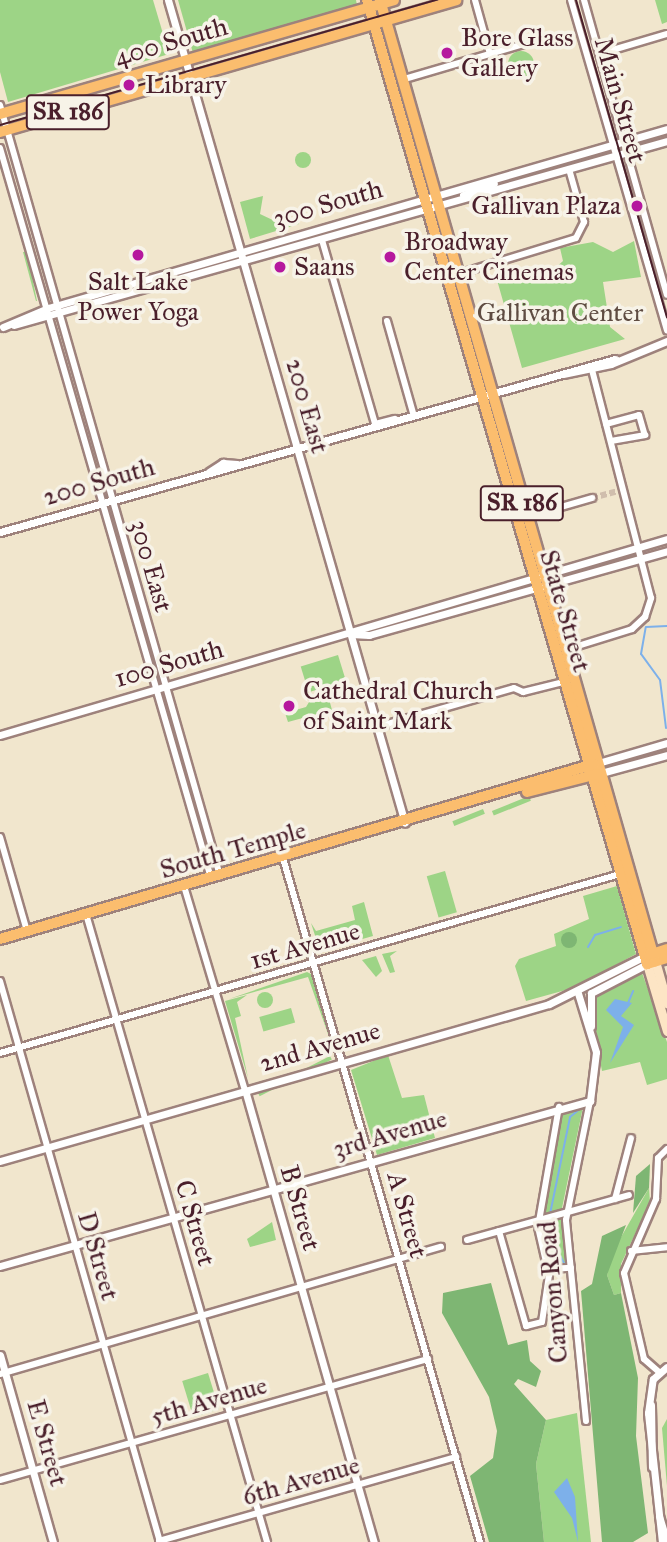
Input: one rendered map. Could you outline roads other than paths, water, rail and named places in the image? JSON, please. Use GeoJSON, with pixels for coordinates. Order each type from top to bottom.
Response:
{"type":"FeatureCollection","features":[{"type":"Feature","properties":{"kind":"main road","name":"400 South"},"geometry":{"type":"LineString","coordinates":[[1,111],[185,60],[368,3],[394,0]]}},
{"type":"Feature","properties":{"kind":"main road","name":"400 South"},"geometry":{"type":"LineString","coordinates":[[3,131],[456,0]]}},
{"type":"Feature","properties":{"kind":"main road","name":"State Street"},"geometry":{"type":"LineString","coordinates":[[380,2],[432,203],[541,586],[563,681],[595,769],[650,959],[667,1031]]}},
{"type":"Feature","properties":{"kind":"main road","name":"State Street"},"geometry":{"type":"LineString","coordinates":[[368,3],[457,274],[485,394],[526,517],[538,575]]}},
{"type":"Feature","properties":{"kind":"main road","name":"State Street"},"geometry":{"type":"LineString","coordinates":[[541,586],[565,650],[620,874],[667,1003]]}},
{"type":"Feature","properties":{"kind":"main road","name":"South Temple"},"geometry":{"type":"LineString","coordinates":[[0,939],[595,769]]}},
{"type":"Feature","properties":{"kind":"main road"},"geometry":{"type":"LineString","coordinates":[[650,959],[667,949]]}},
{"type":"Feature","properties":{"kind":"main road"},"geometry":{"type":"LineString","coordinates":[[650,959],[667,958]]}},
{"type":"Feature","properties":{"kind":"street","name":"200 East"},"geometry":{"type":"LineString","coordinates":[[168,0],[405,823]]}},
{"type":"Feature","properties":{"kind":"street"},"geometry":{"type":"LineString","coordinates":[[475,0],[490,54]]}},
{"type":"Feature","properties":{"kind":"street","name":"Main Street"},"geometry":{"type":"LineString","coordinates":[[571,0],[667,330]]}},
{"type":"Feature","properties":{"kind":"street","name":"Main Street"},"geometry":{"type":"LineString","coordinates":[[584,0],[667,295]]}},
{"type":"Feature","properties":{"kind":"street"},"geometry":{"type":"LineString","coordinates":[[599,54],[667,34]]}},
{"type":"Feature","properties":{"kind":"street"},"geometry":{"type":"LineString","coordinates":[[401,80],[527,43]]}},
{"type":"Feature","properties":{"kind":"street","name":"300 East"},"geometry":{"type":"LineString","coordinates":[[1,111],[3,131],[52,307],[216,877]]}},
{"type":"Feature","properties":{"kind":"street","name":"300 South"},"geometry":{"type":"LineString","coordinates":[[1,328],[55,317],[347,233],[514,173],[625,147],[667,130]]}},
{"type":"Feature","properties":{"kind":"street","name":"300 South"},"geometry":{"type":"LineString","coordinates":[[625,147],[667,141]]}},
{"type":"Feature","properties":{"kind":"street","name":"300 East"},"geometry":{"type":"LineString","coordinates":[[0,148],[52,307]]}},
{"type":"Feature","properties":{"kind":"street"},"geometry":{"type":"LineString","coordinates":[[545,176],[614,150]]}},
{"type":"Feature","properties":{"kind":"street","name":"300 South"},"geometry":{"type":"LineString","coordinates":[[1,328],[52,307],[240,251],[343,223],[545,176],[614,150]]}},
{"type":"Feature","properties":{"kind":"street"},"geometry":{"type":"LineString","coordinates":[[531,168],[534,178]]}},
{"type":"Feature","properties":{"kind":"street"},"geometry":{"type":"LineString","coordinates":[[457,274],[569,242],[584,222],[569,169]]}},
{"type":"Feature","properties":{"kind":"street"},"geometry":{"type":"LineString","coordinates":[[343,223],[347,233]]}},
{"type":"Feature","properties":{"kind":"street"},"geometry":{"type":"LineString","coordinates":[[322,240],[375,424]]}},
{"type":"Feature","properties":{"kind":"street"},"geometry":{"type":"LineString","coordinates":[[387,321],[413,413]]}},
{"type":"Feature","properties":{"kind":"street","name":"200 South"},"geometry":{"type":"LineString","coordinates":[[0,532],[413,413],[563,374],[667,341]]}},
{"type":"Feature","properties":{"kind":"street","name":"200 South"},"geometry":{"type":"LineString","coordinates":[[563,374],[592,370],[615,359]]}},
{"type":"Feature","properties":{"kind":"street"},"geometry":{"type":"LineString","coordinates":[[565,650],[626,633],[642,621],[651,598],[639,547],[620,490],[611,441],[592,370]]}},
{"type":"Feature","properties":{"kind":"street"},"geometry":{"type":"LineString","coordinates":[[606,424],[639,415],[646,434],[611,441]]}},
{"type":"Feature","properties":{"kind":"street"},"geometry":{"type":"LineString","coordinates":[[526,517],[592,498]]}},
{"type":"Feature","properties":{"kind":"street","name":"100 South"},"geometry":{"type":"LineString","coordinates":[[0,735],[667,539]]}},
{"type":"Feature","properties":{"kind":"street","name":"100 South"},"geometry":{"type":"LineString","coordinates":[[350,634],[369,635],[667,551]]}},
{"type":"Feature","properties":{"kind":"street"},"geometry":{"type":"LineString","coordinates":[[377,727],[514,688],[523,692],[563,681]]}},
{"type":"Feature","properties":{"kind":"street","name":"South Temple"},"geometry":{"type":"LineString","coordinates":[[595,769],[667,743]]}},
{"type":"Feature","properties":{"kind":"street","name":"South Temple"},"geometry":{"type":"LineString","coordinates":[[595,769],[667,755]]}},
{"type":"Feature","properties":{"kind":"street"},"geometry":{"type":"LineString","coordinates":[[0,838],[27,931]]}},
{"type":"Feature","properties":{"kind":"street","name":"A Street"},"geometry":{"type":"LineString","coordinates":[[283,858],[480,1542]]}},
{"type":"Feature","properties":{"kind":"street","name":"1st Avenue"},"geometry":{"type":"LineString","coordinates":[[0,1053],[620,874]]}},
{"type":"Feature","properties":{"kind":"street","name":"B Street"},"geometry":{"type":"LineString","coordinates":[[184,886],[374,1542]]}},
{"type":"Feature","properties":{"kind":"street","name":"C Street"},"geometry":{"type":"LineString","coordinates":[[86,914],[267,1542]]}},
{"type":"Feature","properties":{"kind":"street","name":"2nd Avenue"},"geometry":{"type":"LineString","coordinates":[[0,1161],[578,993],[650,959]]}},
{"type":"Feature","properties":{"kind":"street","name":"Canyon Road"},"geometry":{"type":"LineString","coordinates":[[591,1037],[590,996],[650,959]]}},
{"type":"Feature","properties":{"kind":"street","name":"D Street"},"geometry":{"type":"LineString","coordinates":[[0,981],[159,1542]]}},
{"type":"Feature","properties":{"kind":"street","name":"Canyon Road"},"geometry":{"type":"LineString","coordinates":[[578,993],[597,1063],[566,1214],[586,1422]]}},
{"type":"Feature","properties":{"kind":"street","name":"3rd Avenue"},"geometry":{"type":"LineString","coordinates":[[0,1266],[559,1107],[590,1101]]}},
{"type":"Feature","properties":{"kind":"street","name":"Canyon Road"},"geometry":{"type":"LineString","coordinates":[[549,1269],[538,1220],[559,1107]]}},
{"type":"Feature","properties":{"kind":"street"},"geometry":{"type":"LineString","coordinates":[[615,1199],[631,1138]]}},
{"type":"Feature","properties":{"kind":"street"},"geometry":{"type":"LineString","coordinates":[[659,1372],[645,1362],[626,1295],[631,1251],[656,1199],[657,1161],[667,1149]]}},
{"type":"Feature","properties":{"kind":"street"},"geometry":{"type":"LineString","coordinates":[[467,1240],[629,1195]]}},
{"type":"Feature","properties":{"kind":"street"},"geometry":{"type":"LineString","coordinates":[[499,1231],[526,1326],[542,1322],[549,1269],[570,1268]]}},
{"type":"Feature","properties":{"kind":"street"},"geometry":{"type":"LineString","coordinates":[[2,1373],[441,1247]]}},
{"type":"Feature","properties":{"kind":"street"},"geometry":{"type":"LineString","coordinates":[[631,1251],[667,1247]]}},
{"type":"Feature","properties":{"kind":"street","name":"E Street"},"geometry":{"type":"LineString","coordinates":[[0,1355],[2,1373],[53,1542]]}},
{"type":"Feature","properties":{"kind":"street","name":"5th Avenue"},"geometry":{"type":"LineString","coordinates":[[0,1480],[428,1359]]}},
{"type":"Feature","properties":{"kind":"street"},"geometry":{"type":"LineString","coordinates":[[662,1542],[652,1466],[651,1404],[659,1372],[667,1367]]}},
{"type":"Feature","properties":{"kind":"street","name":"6th Avenue"},"geometry":{"type":"LineString","coordinates":[[159,1542],[456,1457]]}},
{"type":"Feature","properties":{"kind":"street"},"geometry":{"type":"LineString","coordinates":[[658,1514],[667,1542]]}},
{"type":"Feature","properties":{"kind":"water"},"geometry":{"type":"Polygon","coordinates":[[[615,999],[632,1003],[621,1016],[634,1025],[610,1063],[623,1027],[606,1010],[615,999]]]}},
{"type":"Feature","properties":{"kind":"water"},"geometry":{"type":"Polygon","coordinates":[[[567,1478],[575,1497],[578,1542],[572,1518],[554,1492],[567,1478]]]}},
{"type":"Feature","properties":{"kind":"waterway"},"geometry":{"type":"LineString","coordinates":[[666,728],[660,680],[641,654],[646,627],[667,626]]}},
{"type":"Feature","properties":{"kind":"waterway"},"geometry":{"type":"LineString","coordinates":[[588,947],[595,935],[621,927]]}},
{"type":"Feature","properties":{"kind":"waterway"},"geometry":{"type":"LineString","coordinates":[[628,1003],[633,991]]}},
{"type":"Feature","properties":{"kind":"waterway"},"geometry":{"type":"LineString","coordinates":[[550,1214],[570,1117],[580,1109]]}},
{"type":"Feature","properties":{"kind":"waterway"},"geometry":{"type":"LineString","coordinates":[[549,1220],[549,1236],[564,1263]]}},
{"type":"Feature","properties":{"kind":"tunnel"},"geometry":{"type":"LineString","coordinates":[[592,498],[618,491]]}},
{"type":"Feature","properties":{"kind":"tram line"},"geometry":{"type":"LineString","coordinates":[[0,125],[437,0]]}},
{"type":"Feature","properties":{"kind":"tram line"},"geometry":{"type":"LineString","coordinates":[[576,0],[667,317]]}},
{"type":"Feature","properties":{"kind":"place","name":"Bore Glass Gallery"},"geometry":{"type":"Point","coordinates":[447,53]}},
{"type":"Feature","properties":{"kind":"place","name":"Library"},"geometry":{"type":"Point","coordinates":[129,85]}},
{"type":"Feature","properties":{"kind":"place","name":"Gallivan Plaza"},"geometry":{"type":"Point","coordinates":[637,206]}},
{"type":"Feature","properties":{"kind":"place","name":"Salt Lake Power Yoga"},"geometry":{"type":"Point","coordinates":[138,255]}},
{"type":"Feature","properties":{"kind":"place","name":"Broadway Center Cinemas"},"geometry":{"type":"Point","coordinates":[390,257]}},
{"type":"Feature","properties":{"kind":"place","name":"Saans"},"geometry":{"type":"Point","coordinates":[280,267]}},
{"type":"Feature","properties":{"kind":"place","name":"Cathedral Church of Saint Mark"},"geometry":{"type":"Point","coordinates":[289,706]}},
{"type":"Feature","properties":{"kind":"park label","name":"Gallivan Center"},"geometry":{"type":"Point","coordinates":[560,313]}}]}
